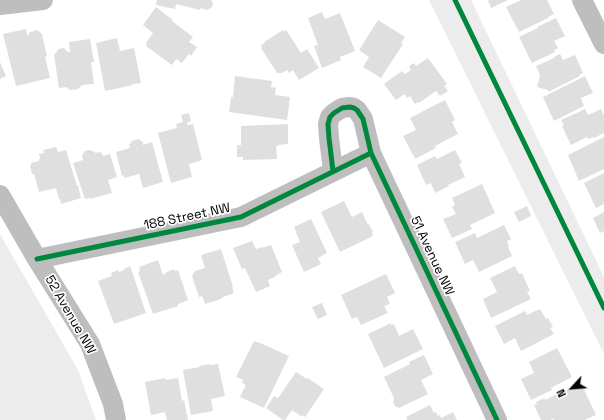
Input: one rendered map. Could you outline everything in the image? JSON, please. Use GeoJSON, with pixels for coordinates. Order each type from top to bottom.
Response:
{"type":"FeatureCollection","features":[{"type":"Feature","properties":{"kind":"street"},"geometry":{"type":"LineString","coordinates":[[0,4],[43,0]]}},
{"type":"Feature","properties":{"kind":"street"},"geometry":{"type":"LineString","coordinates":[[582,0],[604,44]]}},
{"type":"Feature","properties":{"kind":"street","name":"51 Avenue NW"},"geometry":{"type":"LineString","coordinates":[[333,171],[328,124],[334,113],[342,108],[354,108],[363,119],[371,153],[496,420]]}},
{"type":"Feature","properties":{"kind":"street","name":"188 Street NW"},"geometry":{"type":"LineString","coordinates":[[37,259],[241,217],[371,153]]}},
{"type":"Feature","properties":{"kind":"street","name":"52 Avenue NW"},"geometry":{"type":"LineString","coordinates":[[0,195],[37,259],[90,344],[113,404],[116,420]]}},
{"type":"Feature","properties":{"kind":"shaded area"},"geometry":{"type":"Polygon","coordinates":[[[429,0],[471,0],[604,277],[604,354],[429,0]]]}},
{"type":"Feature","properties":{"kind":"shaded area"},"geometry":{"type":"Polygon","coordinates":[[[0,234],[78,370],[96,420],[0,420],[0,234]]]}},
{"type":"Feature","properties":{"kind":"building"},"geometry":{"type":"Polygon","coordinates":[[[157,0],[211,0],[213,3],[212,7],[207,10],[201,8],[200,10],[176,4],[175,9],[156,5],[157,0]]]}},
{"type":"Feature","properties":{"kind":"building"},"geometry":{"type":"Polygon","coordinates":[[[488,0],[508,0],[491,8],[488,0]]]}},
{"type":"Feature","properties":{"kind":"building"},"geometry":{"type":"Polygon","coordinates":[[[521,0],[547,0],[554,14],[519,32],[506,7],[521,0]]]}},
{"type":"Feature","properties":{"kind":"building"},"geometry":{"type":"Polygon","coordinates":[[[156,7],[193,37],[189,42],[197,47],[191,56],[189,54],[182,63],[176,59],[172,65],[146,46],[146,43],[153,33],[143,25],[156,7]]]}},
{"type":"Feature","properties":{"kind":"building"},"geometry":{"type":"Polygon","coordinates":[[[322,12],[325,19],[340,13],[355,51],[340,57],[341,60],[322,68],[314,46],[318,45],[308,18],[322,12]]]}},
{"type":"Feature","properties":{"kind":"building"},"geometry":{"type":"Polygon","coordinates":[[[556,18],[565,36],[554,41],[558,48],[554,50],[555,52],[532,63],[519,37],[556,18]]]}},
{"type":"Feature","properties":{"kind":"building"},"geometry":{"type":"Polygon","coordinates":[[[378,20],[405,37],[401,43],[403,44],[381,78],[363,67],[369,57],[359,50],[378,20]]]}},
{"type":"Feature","properties":{"kind":"building"},"geometry":{"type":"Polygon","coordinates":[[[26,29],[27,36],[30,32],[37,30],[42,34],[50,78],[16,86],[3,34],[26,29]]]}},
{"type":"Feature","properties":{"kind":"building"},"geometry":{"type":"Polygon","coordinates":[[[283,30],[284,32],[286,30],[301,53],[307,49],[319,68],[299,80],[293,70],[289,73],[287,70],[282,73],[277,73],[261,48],[261,45],[265,43],[264,42],[283,30]]]}},
{"type":"Feature","properties":{"kind":"building"},"geometry":{"type":"Polygon","coordinates":[[[117,38],[120,51],[134,48],[141,83],[105,91],[96,43],[117,38]]]}},
{"type":"Feature","properties":{"kind":"building"},"geometry":{"type":"Polygon","coordinates":[[[90,39],[94,62],[91,62],[94,84],[82,85],[78,89],[70,90],[66,87],[59,88],[54,55],[59,49],[64,48],[70,52],[69,42],[90,39]]]}},
{"type":"Feature","properties":{"kind":"building"},"geometry":{"type":"Polygon","coordinates":[[[560,54],[563,60],[575,55],[583,73],[579,75],[580,76],[548,92],[548,90],[537,87],[540,75],[536,66],[560,54]]]}},
{"type":"Feature","properties":{"kind":"building"},"geometry":{"type":"Polygon","coordinates":[[[428,58],[447,84],[444,86],[448,91],[440,96],[436,91],[419,103],[418,102],[415,104],[410,96],[407,98],[404,94],[396,100],[384,84],[402,71],[405,74],[411,70],[409,66],[414,63],[416,66],[428,58]]]}},
{"type":"Feature","properties":{"kind":"building"},"geometry":{"type":"Polygon","coordinates":[[[0,62],[6,76],[0,79],[0,62]]]}},
{"type":"Feature","properties":{"kind":"building"},"geometry":{"type":"Polygon","coordinates":[[[235,76],[272,81],[271,87],[276,88],[275,95],[290,97],[287,120],[229,112],[231,97],[233,97],[235,76]]]}},
{"type":"Feature","properties":{"kind":"building"},"geometry":{"type":"Polygon","coordinates":[[[585,76],[593,93],[581,98],[584,106],[554,121],[543,97],[585,76]]]}},
{"type":"Feature","properties":{"kind":"building"},"geometry":{"type":"Polygon","coordinates":[[[445,100],[455,120],[452,122],[458,134],[415,159],[403,136],[416,130],[410,118],[445,100]]]}},
{"type":"Feature","properties":{"kind":"building"},"geometry":{"type":"Polygon","coordinates":[[[585,109],[588,115],[601,109],[604,116],[604,133],[594,138],[588,139],[587,137],[571,145],[562,126],[564,125],[561,120],[585,109]]]}},
{"type":"Feature","properties":{"kind":"building"},"geometry":{"type":"Polygon","coordinates":[[[189,113],[191,121],[187,123],[187,125],[193,124],[202,160],[189,164],[192,177],[171,183],[158,133],[177,128],[176,124],[183,122],[181,115],[189,113]]]}},
{"type":"Feature","properties":{"kind":"building"},"geometry":{"type":"Polygon","coordinates":[[[288,124],[288,144],[276,146],[277,159],[243,160],[243,157],[237,157],[237,145],[241,145],[241,126],[288,124]]]}},
{"type":"Feature","properties":{"kind":"building"},"geometry":{"type":"Polygon","coordinates":[[[604,137],[604,169],[579,181],[568,155],[604,137]]]}},
{"type":"Feature","properties":{"kind":"building"},"geometry":{"type":"Polygon","coordinates":[[[138,139],[143,142],[143,145],[152,142],[163,182],[143,188],[139,174],[124,178],[124,175],[122,176],[116,152],[130,148],[129,145],[132,141],[138,139]]]}},
{"type":"Feature","properties":{"kind":"building"},"geometry":{"type":"Polygon","coordinates":[[[56,147],[58,152],[66,150],[81,198],[61,204],[56,188],[39,192],[30,166],[31,163],[39,161],[39,154],[44,153],[43,150],[56,147]]]}},
{"type":"Feature","properties":{"kind":"building"},"geometry":{"type":"Polygon","coordinates":[[[90,150],[95,153],[101,152],[103,156],[110,154],[117,177],[108,180],[112,193],[85,199],[73,163],[83,160],[82,155],[85,151],[90,150]]]}},
{"type":"Feature","properties":{"kind":"building"},"geometry":{"type":"Polygon","coordinates":[[[455,150],[462,163],[459,164],[465,177],[435,193],[431,183],[426,185],[417,165],[435,156],[437,159],[455,150]]]}},
{"type":"Feature","properties":{"kind":"building"},"geometry":{"type":"Polygon","coordinates":[[[604,173],[604,204],[596,208],[584,183],[604,173]]]}},
{"type":"Feature","properties":{"kind":"building"},"geometry":{"type":"Polygon","coordinates":[[[482,184],[495,213],[470,225],[472,229],[452,238],[443,219],[456,214],[452,207],[455,205],[452,198],[482,184]]]}},
{"type":"Feature","properties":{"kind":"building"},"geometry":{"type":"Polygon","coordinates":[[[344,201],[352,217],[362,212],[373,232],[373,236],[340,252],[321,212],[344,201]]]}},
{"type":"Feature","properties":{"kind":"building"},"geometry":{"type":"Polygon","coordinates":[[[527,206],[531,216],[519,222],[514,212],[527,206]]]}},
{"type":"Feature","properties":{"kind":"building"},"geometry":{"type":"Polygon","coordinates":[[[604,212],[604,231],[600,233],[593,218],[604,212]]]}},
{"type":"Feature","properties":{"kind":"building"},"geometry":{"type":"Polygon","coordinates":[[[311,219],[327,253],[318,258],[321,264],[304,272],[292,245],[300,242],[294,227],[311,219]]]}},
{"type":"Feature","properties":{"kind":"building"},"geometry":{"type":"Polygon","coordinates":[[[504,225],[511,239],[507,241],[512,256],[479,272],[473,260],[465,264],[455,242],[475,233],[477,238],[504,225]]]}},
{"type":"Feature","properties":{"kind":"building"},"geometry":{"type":"Polygon","coordinates":[[[252,241],[256,249],[271,245],[282,272],[268,280],[270,286],[256,292],[245,268],[242,269],[233,248],[252,241]]]}},
{"type":"Feature","properties":{"kind":"building"},"geometry":{"type":"Polygon","coordinates":[[[221,249],[234,293],[205,304],[202,296],[199,297],[192,276],[195,271],[205,268],[201,255],[221,249]]]}},
{"type":"Feature","properties":{"kind":"building"},"geometry":{"type":"Polygon","coordinates":[[[158,260],[163,275],[174,269],[175,271],[178,270],[188,300],[178,304],[178,306],[153,314],[138,272],[140,271],[139,267],[158,260]]]}},
{"type":"Feature","properties":{"kind":"building"},"geometry":{"type":"Polygon","coordinates":[[[130,266],[146,313],[114,324],[98,281],[112,276],[111,273],[118,270],[119,272],[130,266]]]}},
{"type":"Feature","properties":{"kind":"building"},"geometry":{"type":"Polygon","coordinates":[[[515,266],[519,274],[522,273],[530,291],[527,292],[531,299],[491,318],[483,299],[497,292],[490,278],[515,266]]]}},
{"type":"Feature","properties":{"kind":"building"},"geometry":{"type":"Polygon","coordinates":[[[386,274],[395,293],[387,297],[390,304],[384,306],[388,313],[361,325],[357,317],[352,319],[341,295],[386,274]]]}},
{"type":"Feature","properties":{"kind":"building"},"geometry":{"type":"Polygon","coordinates":[[[322,303],[327,315],[318,319],[312,307],[322,303]]]}},
{"type":"Feature","properties":{"kind":"building"},"geometry":{"type":"Polygon","coordinates":[[[540,309],[546,319],[548,318],[553,327],[550,328],[554,334],[521,351],[515,338],[504,344],[495,326],[525,311],[527,315],[540,309]]]}},
{"type":"Feature","properties":{"kind":"building"},"geometry":{"type":"Polygon","coordinates":[[[391,323],[391,325],[394,324],[399,336],[413,329],[423,349],[384,368],[368,334],[391,323]]]}},
{"type":"Feature","properties":{"kind":"building"},"geometry":{"type":"Polygon","coordinates":[[[254,341],[289,356],[264,408],[240,397],[246,385],[242,383],[243,380],[236,377],[254,341]]]}},
{"type":"Feature","properties":{"kind":"building"},"geometry":{"type":"Polygon","coordinates":[[[557,348],[572,377],[551,388],[552,390],[531,400],[521,379],[534,373],[529,362],[557,348]]]}},
{"type":"Feature","properties":{"kind":"building"},"geometry":{"type":"Polygon","coordinates":[[[424,355],[433,374],[421,380],[428,394],[399,408],[395,406],[393,402],[394,398],[384,377],[424,355]]]}},
{"type":"Feature","properties":{"kind":"building"},"geometry":{"type":"Polygon","coordinates":[[[209,364],[218,364],[225,396],[211,399],[213,411],[191,415],[183,370],[209,364]]]}},
{"type":"Feature","properties":{"kind":"building"},"geometry":{"type":"Polygon","coordinates":[[[296,372],[324,389],[305,417],[302,415],[302,417],[292,410],[285,420],[283,420],[266,408],[274,396],[278,398],[296,372]]]}},
{"type":"Feature","properties":{"kind":"building"},"geometry":{"type":"Polygon","coordinates":[[[165,378],[165,380],[178,378],[182,401],[184,400],[188,420],[167,420],[165,412],[151,415],[145,382],[165,378]]]}},
{"type":"Feature","properties":{"kind":"building"},"geometry":{"type":"Polygon","coordinates":[[[581,383],[596,415],[585,420],[541,420],[534,405],[537,404],[536,402],[545,398],[545,400],[581,383]]]}},
{"type":"Feature","properties":{"kind":"building"},"geometry":{"type":"Polygon","coordinates":[[[430,405],[434,413],[436,412],[441,418],[453,412],[457,420],[407,420],[406,417],[430,405]]]}},
{"type":"Feature","properties":{"kind":"cycle path"},"geometry":{"type":"LineString","coordinates":[[455,0],[604,308]]}},
{"type":"Feature","properties":{"kind":"cycle path"},"geometry":{"type":"LineString","coordinates":[[333,171],[328,124],[330,117],[342,108],[354,108],[363,119],[371,153],[497,420]]}},
{"type":"Feature","properties":{"kind":"cycle path"},"geometry":{"type":"LineString","coordinates":[[37,259],[241,217],[371,153]]}}]}
